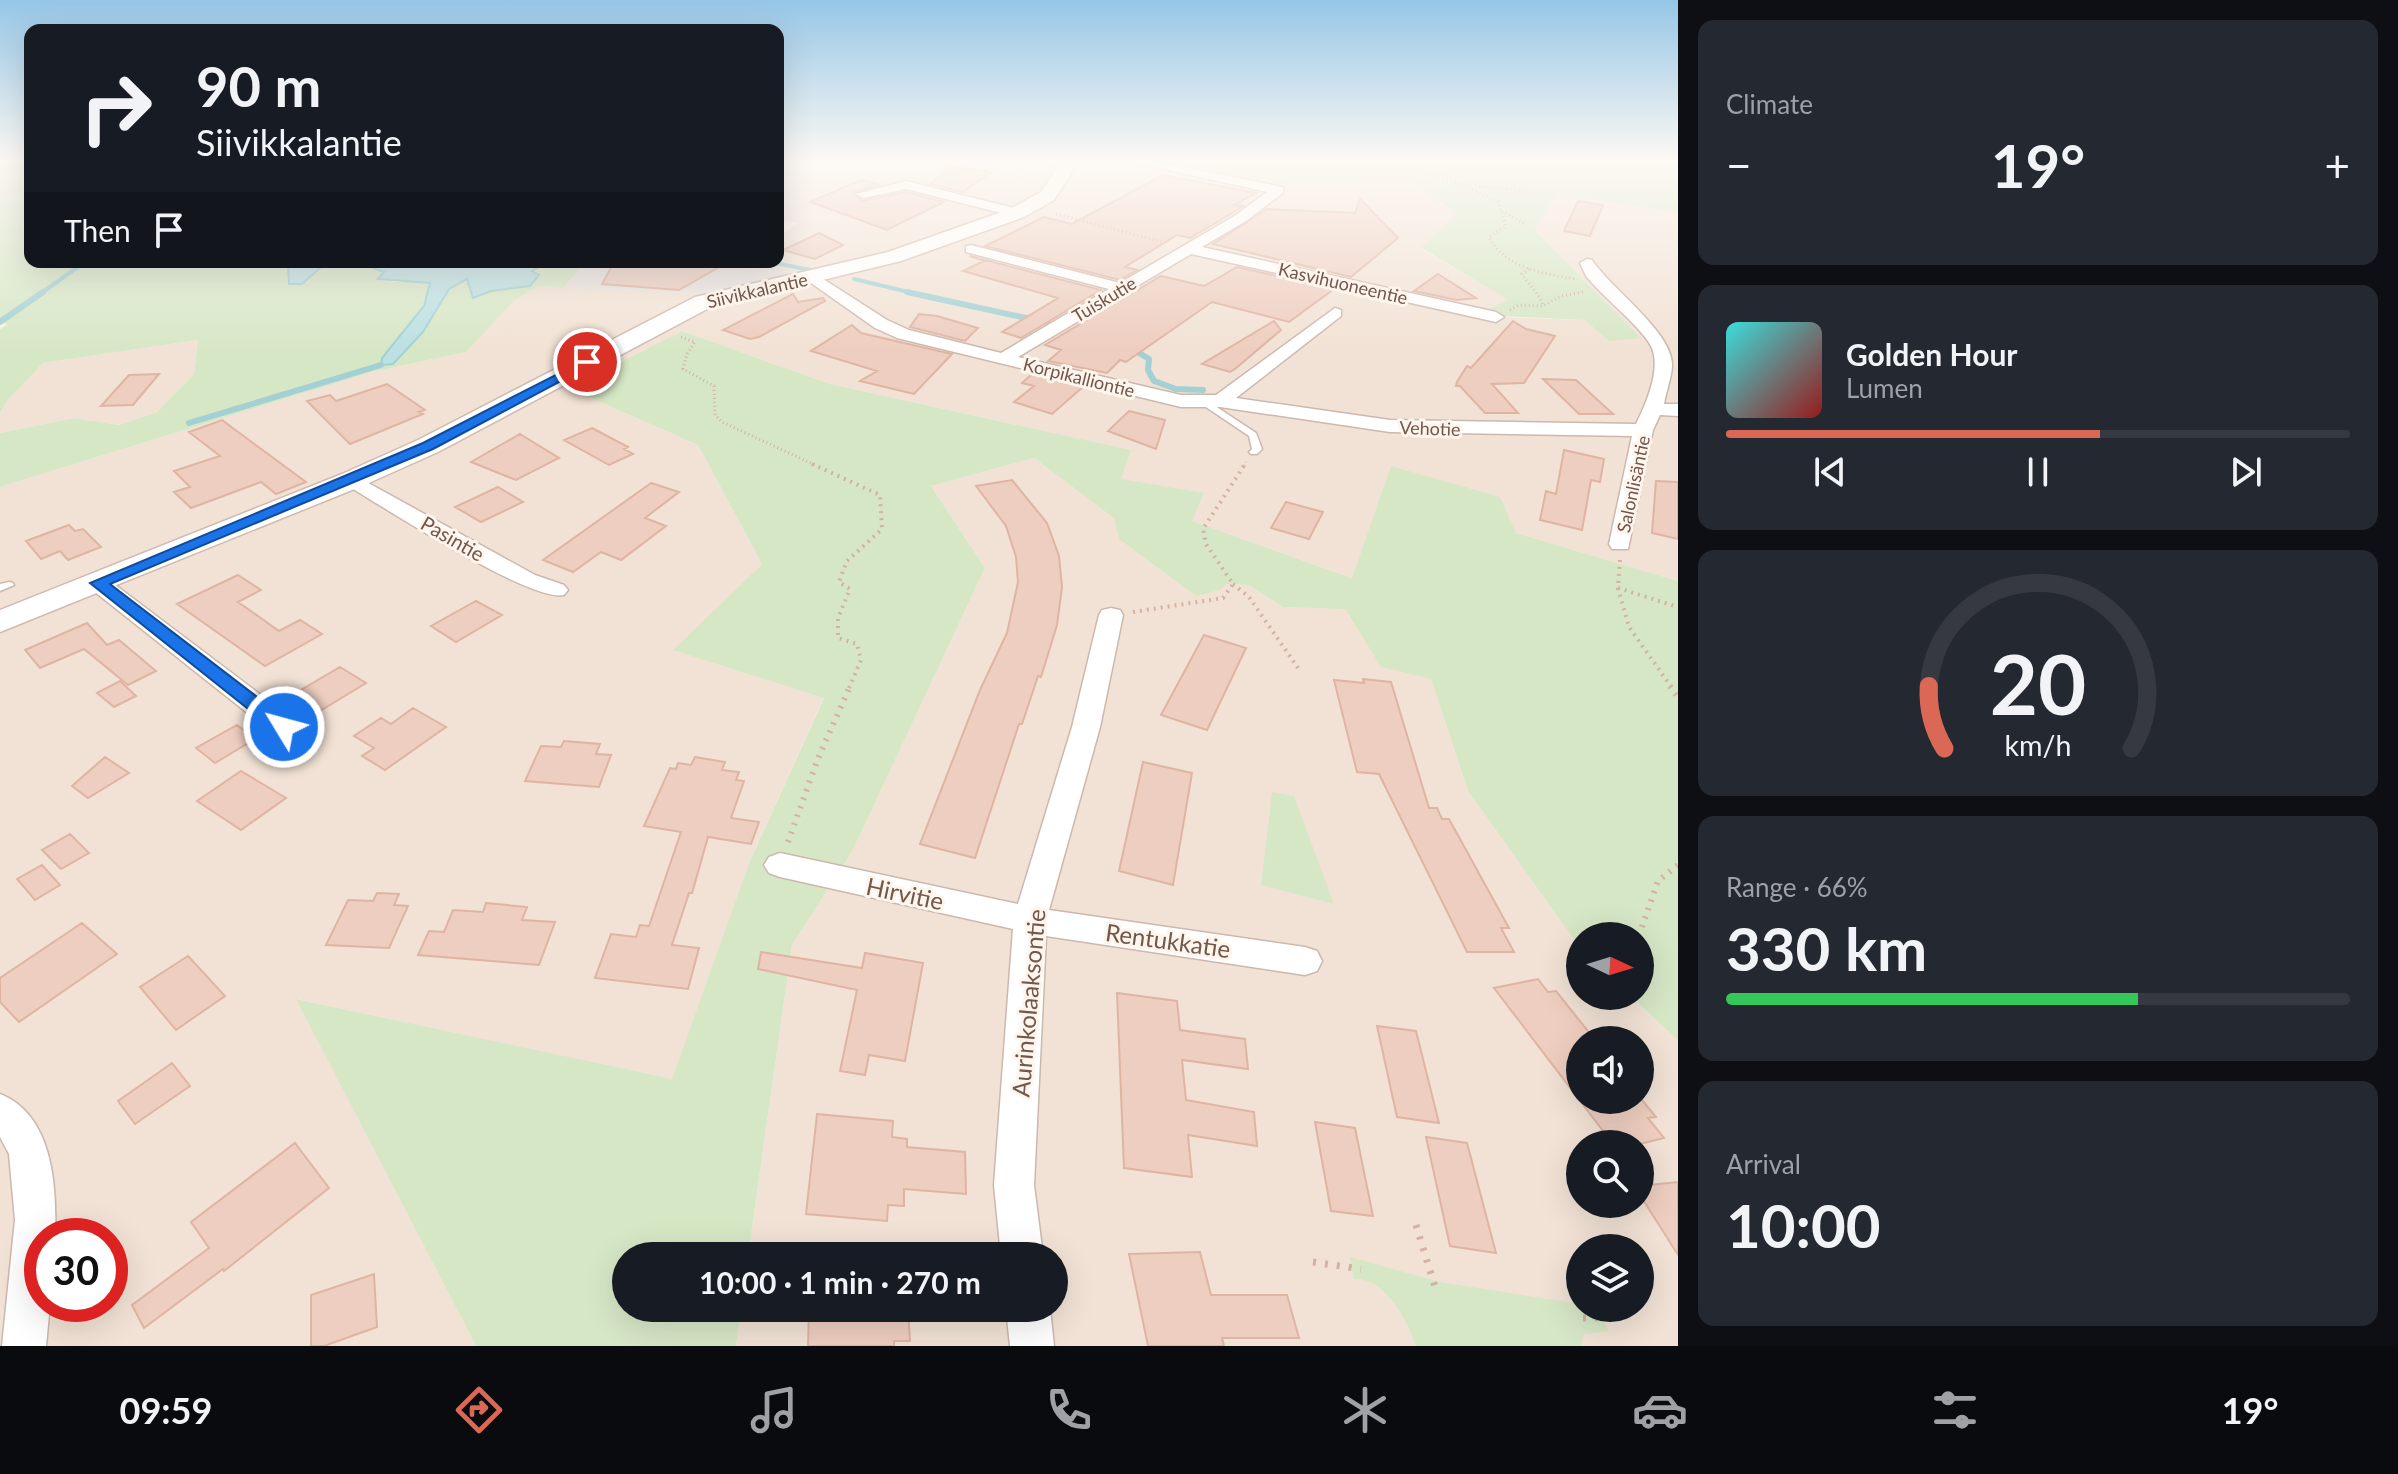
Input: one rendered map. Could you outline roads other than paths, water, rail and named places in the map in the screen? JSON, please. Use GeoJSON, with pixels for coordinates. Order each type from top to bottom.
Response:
{"type":"FeatureCollection","features":[{"type":"Feature","properties":{"kind":"main road","name":"Siivikkalantie"},"geometry":{"type":"LineString","coordinates":[[0,622],[352,480],[476,422],[694,306],[915,251],[991,223]]}},
{"type":"Feature","properties":{"kind":"street","name":"Tuiskutie"},"geometry":{"type":"LineString","coordinates":[[1004,358],[1233,223]]}},
{"type":"Feature","properties":{"kind":"street"},"geometry":{"type":"LineString","coordinates":[[971,249],[1122,288]]}},
{"type":"Feature","properties":{"kind":"street","name":"Kasvihuoneentie"},"geometry":{"type":"LineString","coordinates":[[1189,249],[1495,317]]}},
{"type":"Feature","properties":{"kind":"street","name":"Salonlisäntie"},"geometry":{"type":"LineString","coordinates":[[1587,263],[1601,284],[1659,344],[1664,365],[1653,409],[1643,430],[1620,544]]}},
{"type":"Feature","properties":{"kind":"street","name":"Korpikalliontie"},"geometry":{"type":"LineString","coordinates":[[812,278],[892,329],[1157,396],[1213,402]]}},
{"type":"Feature","properties":{"kind":"street"},"geometry":{"type":"LineString","coordinates":[[1213,402],[1335,313]]}},
{"type":"Feature","properties":{"kind":"street","name":"Vehotie"},"geometry":{"type":"LineString","coordinates":[[1213,402],[1390,426],[1643,430]]}},
{"type":"Feature","properties":{"kind":"street"},"geometry":{"type":"LineString","coordinates":[[1653,409],[1678,410]]}},
{"type":"Feature","properties":{"kind":"street","name":"Pasintie"},"geometry":{"type":"LineString","coordinates":[[352,480],[527,580],[556,590]]}},
{"type":"Feature","properties":{"kind":"street"},"geometry":{"type":"LineString","coordinates":[[98,583],[284,727]]}},
{"type":"Feature","properties":{"kind":"street","name":"Aurinkolaaksontie"},"geometry":{"type":"LineString","coordinates":[[1020,1242],[1014,1185],[1030,920],[1086,727],[1111,615]]}},
{"type":"Feature","properties":{"kind":"street","name":"Hirvitie"},"geometry":{"type":"LineString","coordinates":[[780,865],[1030,920]]}},
{"type":"Feature","properties":{"kind":"street","name":"Rentukkatie"},"geometry":{"type":"LineString","coordinates":[[1030,920],[1305,961]]}},
{"type":"Feature","properties":{"kind":"street"},"geometry":{"type":"LineString","coordinates":[[0,1112],[8,1116],[26,1146],[33,1165],[37,1195],[24,1346]]}},
{"type":"Feature","properties":{"kind":"street"},"geometry":{"type":"LineString","coordinates":[[1029,1322],[1032,1346]]}},
{"type":"Feature","properties":{"kind":"lane"},"geometry":{"type":"LineString","coordinates":[[1213,402],[1253,435],[1257,449],[1254,452]]}},
{"type":"Feature","properties":{"kind":"water"},"geometry":{"type":"Polygon","coordinates":[[[288,268],[320,268],[302,284],[289,284],[288,268]]]}},
{"type":"Feature","properties":{"kind":"water"},"geometry":{"type":"Polygon","coordinates":[[[373,268],[537,268],[532,271],[539,275],[530,286],[491,291],[473,298],[467,279],[449,289],[423,332],[393,364],[381,365],[382,358],[424,306],[430,283],[378,279],[384,272],[373,268]]]}},
{"type":"Feature","properties":{"kind":"waterway"},"geometry":{"type":"LineString","coordinates":[[784,265],[811,270]]}},
{"type":"Feature","properties":{"kind":"waterway"},"geometry":{"type":"LineString","coordinates":[[40,294],[77,268]]}},
{"type":"Feature","properties":{"kind":"waterway"},"geometry":{"type":"LineString","coordinates":[[854,279],[917,294]]}},
{"type":"Feature","properties":{"kind":"waterway"},"geometry":{"type":"LineString","coordinates":[[0,322],[43,292]]}},
{"type":"Feature","properties":{"kind":"waterway"},"geometry":{"type":"LineString","coordinates":[[907,292],[1049,323]]}},
{"type":"Feature","properties":{"kind":"waterway"},"geometry":{"type":"LineString","coordinates":[[1131,348],[1149,359],[1148,370],[1154,381],[1176,389],[1203,390]]}},
{"type":"Feature","properties":{"kind":"waterway"},"geometry":{"type":"LineString","coordinates":[[189,423],[381,365]]}}]}
